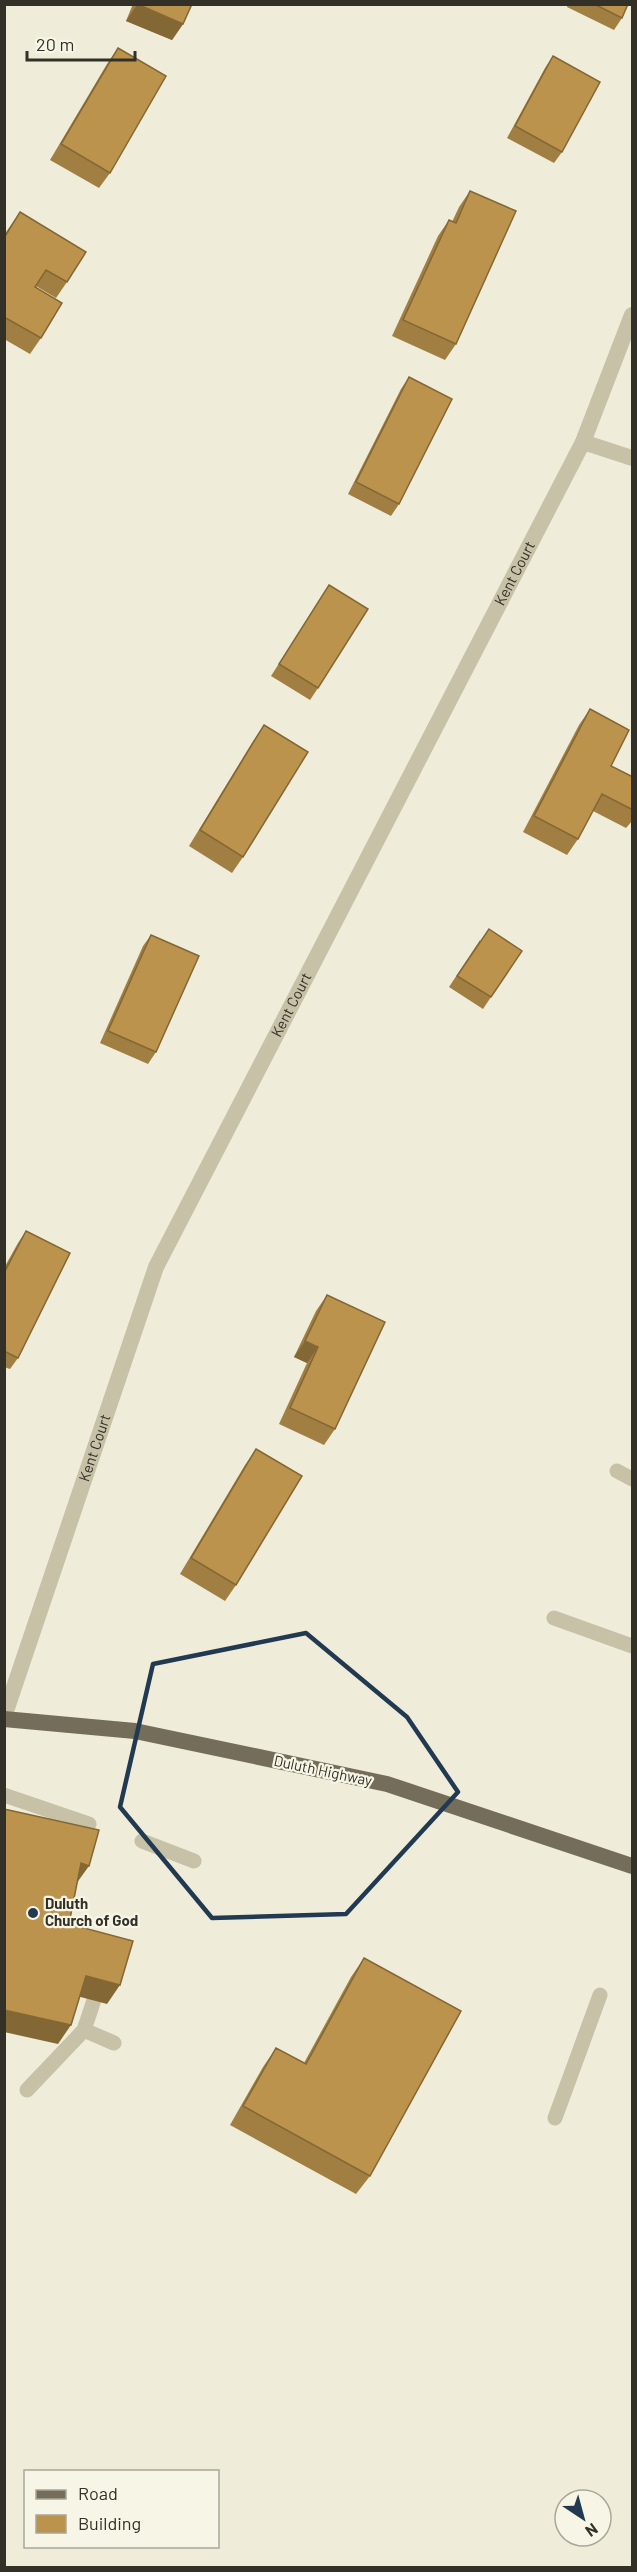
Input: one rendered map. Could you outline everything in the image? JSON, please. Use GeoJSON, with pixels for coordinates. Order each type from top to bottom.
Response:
{"type":"FeatureCollection","features":[{"type":"Feature","properties":{"kind":"main road","name":"Duluth Highway"},"geometry":{"type":"LineString","coordinates":[[4,1718],[135,1731],[387,1784],[633,1866]]}},
{"type":"Feature","properties":{"kind":"street","name":"Kent Court"},"geometry":{"type":"LineString","coordinates":[[4,1718],[156,1267],[583,442],[633,315]]}},
{"type":"Feature","properties":{"kind":"street"},"geometry":{"type":"LineString","coordinates":[[583,442],[633,458]]}},
{"type":"Feature","properties":{"kind":"lane"},"geometry":{"type":"LineString","coordinates":[[617,1472],[633,1479]]}},
{"type":"Feature","properties":{"kind":"lane"},"geometry":{"type":"LineString","coordinates":[[554,1618],[633,1646]]}},
{"type":"Feature","properties":{"kind":"lane"},"geometry":{"type":"LineString","coordinates":[[4,1795],[89,1824]]}},
{"type":"Feature","properties":{"kind":"lane"},"geometry":{"type":"LineString","coordinates":[[142,1841],[194,1861]]}},
{"type":"Feature","properties":{"kind":"lane"},"geometry":{"type":"LineString","coordinates":[[555,2118],[600,1995]]}},
{"type":"Feature","properties":{"kind":"lane"},"geometry":{"type":"LineString","coordinates":[[27,2090],[84,2030],[94,2000]]}},
{"type":"Feature","properties":{"kind":"lane"},"geometry":{"type":"LineString","coordinates":[[84,2030],[114,2043]]}},
{"type":"Feature","properties":{"kind":"highlighted area"},"geometry":{"type":"Polygon","coordinates":[[[306,1633],[407,1717],[458,1792],[346,1914],[212,1918],[120,1807],[153,1664],[306,1633]]]}},
{"type":"Feature","properties":{"kind":"building"},"geometry":{"type":"Polygon","coordinates":[[[137,4],[192,4],[183,24],[137,4]]]}},
{"type":"Feature","properties":{"kind":"building"},"geometry":{"type":"Polygon","coordinates":[[[594,4],[628,4],[622,18],[594,4]]]}},
{"type":"Feature","properties":{"kind":"building"},"geometry":{"type":"Polygon","coordinates":[[[118,48],[166,76],[110,173],[61,144],[118,48]]]}},
{"type":"Feature","properties":{"kind":"building"},"geometry":{"type":"Polygon","coordinates":[[[553,56],[600,82],[562,152],[515,126],[553,56]]]}},
{"type":"Feature","properties":{"kind":"building"},"geometry":{"type":"Polygon","coordinates":[[[470,191],[516,211],[456,344],[403,320],[449,220],[456,223],[470,191]]]}},
{"type":"Feature","properties":{"kind":"building"},"geometry":{"type":"Polygon","coordinates":[[[20,212],[86,252],[67,282],[46,270],[35,287],[62,303],[41,338],[4,317],[4,238],[20,212]]]}},
{"type":"Feature","properties":{"kind":"building"},"geometry":{"type":"Polygon","coordinates":[[[409,377],[452,399],[399,504],[356,482],[409,377]]]}},
{"type":"Feature","properties":{"kind":"building"},"geometry":{"type":"Polygon","coordinates":[[[329,585],[368,609],[318,688],[279,664],[329,585]]]}},
{"type":"Feature","properties":{"kind":"building"},"geometry":{"type":"Polygon","coordinates":[[[590,709],[629,730],[611,766],[633,777],[633,810],[602,794],[578,839],[534,816],[590,709]]]}},
{"type":"Feature","properties":{"kind":"building"},"geometry":{"type":"Polygon","coordinates":[[[264,725],[308,752],[243,857],[200,830],[264,725]]]}},
{"type":"Feature","properties":{"kind":"building"},"geometry":{"type":"Polygon","coordinates":[[[489,929],[522,951],[491,997],[457,976],[489,929]]]}},
{"type":"Feature","properties":{"kind":"building"},"geometry":{"type":"Polygon","coordinates":[[[151,935],[199,956],[156,1052],[108,1031],[151,935]]]}},
{"type":"Feature","properties":{"kind":"building"},"geometry":{"type":"Polygon","coordinates":[[[26,1231],[70,1253],[18,1358],[4,1351],[4,1273],[26,1231]]]}},
{"type":"Feature","properties":{"kind":"building"},"geometry":{"type":"Polygon","coordinates":[[[327,1295],[385,1322],[335,1429],[290,1408],[318,1347],[305,1341],[327,1295]]]}},
{"type":"Feature","properties":{"kind":"building"},"geometry":{"type":"Polygon","coordinates":[[[256,1449],[302,1476],[236,1585],[191,1558],[256,1449]]]}},
{"type":"Feature","properties":{"kind":"building","name":"Duluth Church of God"},"geometry":{"type":"Polygon","coordinates":[[[4,1809],[99,1830],[89,1866],[81,1863],[69,1924],[133,1941],[120,1985],[86,1976],[71,2025],[4,2010],[4,1809]]]}},
{"type":"Feature","properties":{"kind":"building"},"geometry":{"type":"Polygon","coordinates":[[[364,1958],[461,2011],[370,2176],[243,2106],[276,2048],[306,2064],[364,1958]]]}},
{"type":"Feature","properties":{"kind":"place","name":"Duluth Church of God"},"geometry":{"type":"Point","coordinates":[33,1913]}}]}
